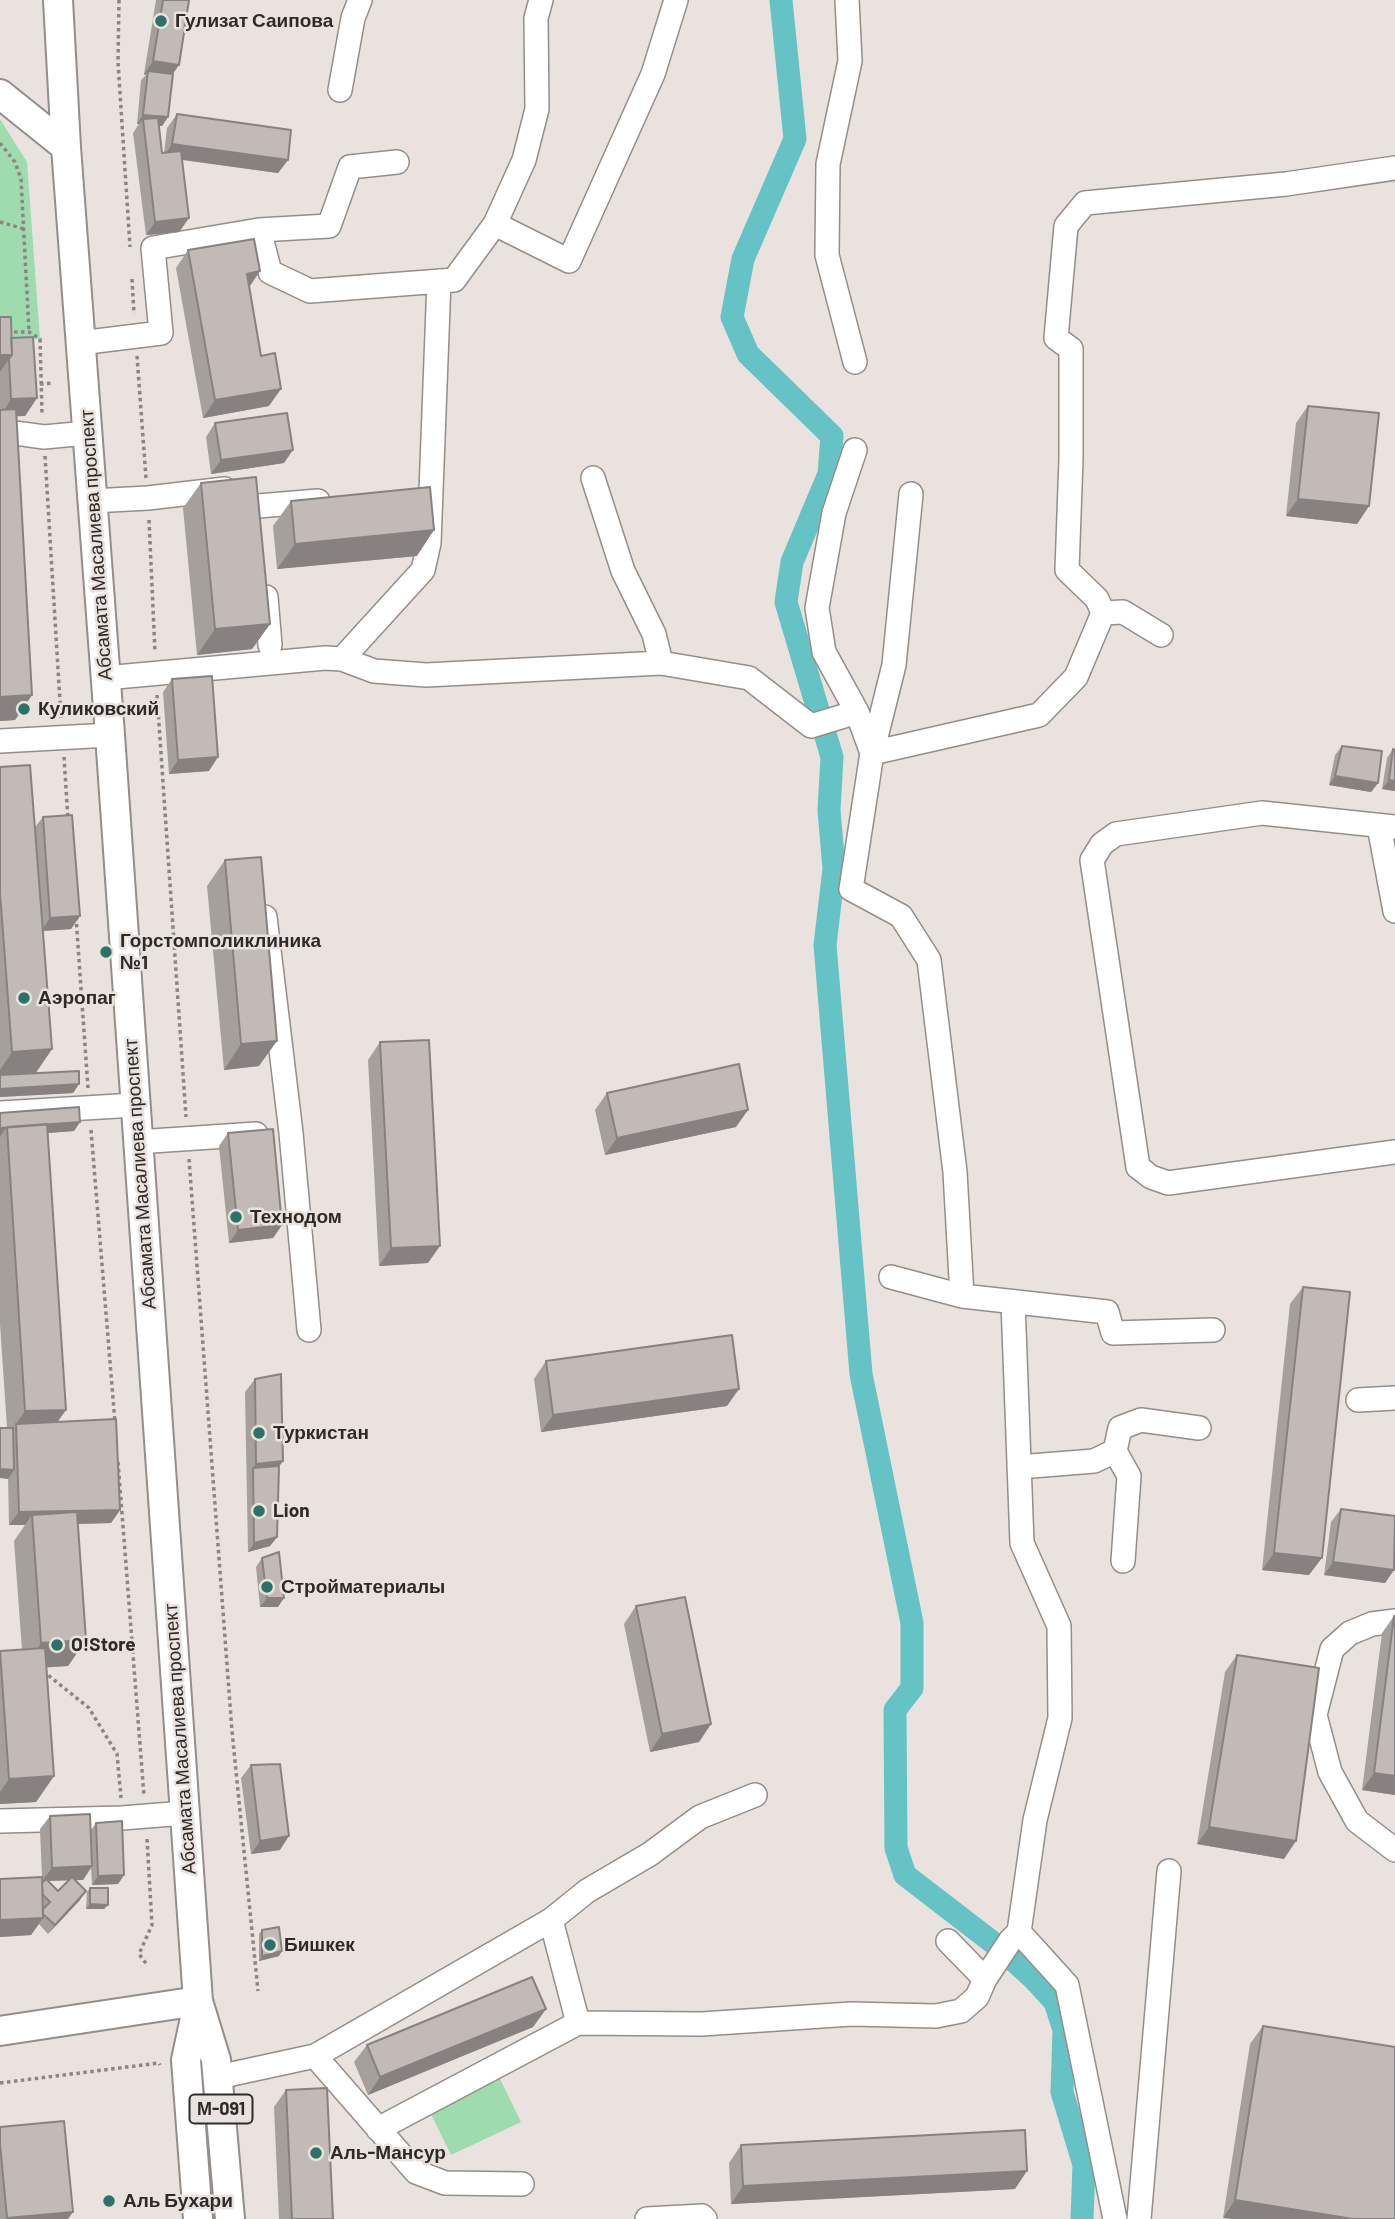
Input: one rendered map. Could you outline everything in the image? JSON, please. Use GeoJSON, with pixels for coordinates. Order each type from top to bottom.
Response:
{"type":"FeatureCollection","features":[{"type":"Feature","properties":{"kind":"main road","name":"Абсамата Масалиева проспект"},"geometry":{"type":"LineString","coordinates":[[58,0],[66,147],[110,735],[198,2001],[216,2060],[230,2219]]}},
{"type":"Feature","properties":{"kind":"main road"},"geometry":{"type":"LineString","coordinates":[[0,94],[66,147]]}},
{"type":"Feature","properties":{"kind":"main road"},"geometry":{"type":"LineString","coordinates":[[0,2031],[198,2001]]}},
{"type":"Feature","properties":{"kind":"main road","name":"М-091"},"geometry":{"type":"LineString","coordinates":[[198,2001],[186,2060],[198,2219]]}},
{"type":"Feature","properties":{"kind":"street"},"geometry":{"type":"LineString","coordinates":[[340,90],[353,18],[360,0]]}},
{"type":"Feature","properties":{"kind":"street"},"geometry":{"type":"LineString","coordinates":[[259,230],[270,271],[310,291],[454,280],[495,224],[524,160],[537,109],[536,18],[541,0]]}},
{"type":"Feature","properties":{"kind":"street"},"geometry":{"type":"LineString","coordinates":[[495,224],[569,261],[653,74],[676,0]]}},
{"type":"Feature","properties":{"kind":"street"},"geometry":{"type":"LineString","coordinates":[[847,0],[850,61],[828,164],[827,255],[855,362]]}},
{"type":"Feature","properties":{"kind":"street"},"geometry":{"type":"LineString","coordinates":[[80,343],[161,333],[153,248],[259,230],[329,226],[350,167],[397,162]]}},
{"type":"Feature","properties":{"kind":"street"},"geometry":{"type":"LineString","coordinates":[[872,753],[1039,715],[1076,677],[1103,613],[1097,599],[1066,570],[1072,459],[1071,349],[1056,338],[1066,226],[1084,203],[1286,184],[1395,168]]}},
{"type":"Feature","properties":{"kind":"street"},"geometry":{"type":"LineString","coordinates":[[342,659],[423,570],[429,542],[439,281]]}},
{"type":"Feature","properties":{"kind":"street"},"geometry":{"type":"LineString","coordinates":[[0,430],[44,437],[88,433]]}},
{"type":"Feature","properties":{"kind":"street"},"geometry":{"type":"LineString","coordinates":[[855,450],[834,513],[817,608],[824,652],[846,715],[872,753]]}},
{"type":"Feature","properties":{"kind":"street"},"geometry":{"type":"LineString","coordinates":[[593,478],[623,571],[654,634],[661,663]]}},
{"type":"Feature","properties":{"kind":"street"},"geometry":{"type":"LineString","coordinates":[[92,501],[148,498],[236,487],[258,506],[260,534]]}},
{"type":"Feature","properties":{"kind":"street"},"geometry":{"type":"LineString","coordinates":[[911,494],[894,664],[872,753],[851,889],[901,916],[929,960],[955,1172],[962,1296]]}},
{"type":"Feature","properties":{"kind":"street"},"geometry":{"type":"LineString","coordinates":[[258,506],[339,499]]}},
{"type":"Feature","properties":{"kind":"street"},"geometry":{"type":"LineString","coordinates":[[264,575],[270,645]]}},
{"type":"Feature","properties":{"kind":"street"},"geometry":{"type":"LineString","coordinates":[[1103,613],[1123,612],[1161,635]]}},
{"type":"Feature","properties":{"kind":"street"},"geometry":{"type":"LineString","coordinates":[[105,678],[325,658],[342,659],[374,671],[426,675],[661,663],[749,678],[811,726],[846,715]]}},
{"type":"Feature","properties":{"kind":"street"},"geometry":{"type":"LineString","coordinates":[[0,741],[110,735]]}},
{"type":"Feature","properties":{"kind":"street"},"geometry":{"type":"LineString","coordinates":[[1395,911],[1387,827],[1262,813],[1116,834],[1102,844],[1092,860],[1138,1167],[1151,1177],[1168,1183],[1395,1152]]}},
{"type":"Feature","properties":{"kind":"street"},"geometry":{"type":"LineString","coordinates":[[262,889],[292,1133],[309,1329]]}},
{"type":"Feature","properties":{"kind":"street"},"geometry":{"type":"LineString","coordinates":[[0,1113],[135,1105]]}},
{"type":"Feature","properties":{"kind":"street"},"geometry":{"type":"LineString","coordinates":[[137,1142],[292,1133]]}},
{"type":"Feature","properties":{"kind":"street"},"geometry":{"type":"LineString","coordinates":[[891,1277],[962,1296],[1107,1312],[1113,1333],[1213,1330]]}},
{"type":"Feature","properties":{"kind":"street"},"geometry":{"type":"LineString","coordinates":[[378,2129],[578,2023],[702,2024],[851,2014],[936,2016],[961,2011],[977,1997],[989,1971],[1014,1937],[1035,1820],[1060,1718],[1059,1626],[1023,1543],[1013,1302]]}},
{"type":"Feature","properties":{"kind":"street"},"geometry":{"type":"LineString","coordinates":[[1358,1400],[1395,1398]]}},
{"type":"Feature","properties":{"kind":"street"},"geometry":{"type":"LineString","coordinates":[[1123,1561],[1129,1476],[1115,1451],[1120,1428],[1141,1420],[1199,1428]]}},
{"type":"Feature","properties":{"kind":"street"},"geometry":{"type":"LineString","coordinates":[[1019,1467],[1094,1461],[1115,1451]]}},
{"type":"Feature","properties":{"kind":"street"},"geometry":{"type":"LineString","coordinates":[[1395,1621],[1372,1624],[1350,1633],[1332,1649],[1315,1715],[1330,1772],[1357,1821],[1395,1850]]}},
{"type":"Feature","properties":{"kind":"street"},"geometry":{"type":"LineString","coordinates":[[218,2077],[315,2056],[551,1920],[587,1891],[650,1854],[700,1817],[755,1795]]}},
{"type":"Feature","properties":{"kind":"street"},"geometry":{"type":"LineString","coordinates":[[0,1821],[122,1818],[185,1813]]}},
{"type":"Feature","properties":{"kind":"street"},"geometry":{"type":"LineString","coordinates":[[1139,2219],[1169,1871]]}},
{"type":"Feature","properties":{"kind":"street"},"geometry":{"type":"LineString","coordinates":[[551,1920],[578,2023]]}},
{"type":"Feature","properties":{"kind":"street"},"geometry":{"type":"LineString","coordinates":[[1014,1937],[1067,1984],[1115,2219]]}},
{"type":"Feature","properties":{"kind":"street"},"geometry":{"type":"LineString","coordinates":[[948,1941],[989,1971]]}},
{"type":"Feature","properties":{"kind":"street"},"geometry":{"type":"LineString","coordinates":[[315,2056],[416,2172],[445,2183],[522,2183]]}},
{"type":"Feature","properties":{"kind":"street"},"geometry":{"type":"LineString","coordinates":[[647,2219],[702,2216],[705,2219]]}},
{"type":"Feature","properties":{"kind":"path"},"geometry":{"type":"LineString","coordinates":[[118,0],[118,62]]}},
{"type":"Feature","properties":{"kind":"path"},"geometry":{"type":"LineString","coordinates":[[1,145],[15,162],[21,179],[29,332]]}},
{"type":"Feature","properties":{"kind":"path"},"geometry":{"type":"LineString","coordinates":[[0,222],[24,229]]}},
{"type":"Feature","properties":{"kind":"path"},"geometry":{"type":"LineString","coordinates":[[0,332],[29,332],[40,339],[40,384],[68,820]]}},
{"type":"Feature","properties":{"kind":"path"},"geometry":{"type":"LineString","coordinates":[[40,384],[54,383]]}},
{"type":"Feature","properties":{"kind":"path"},"geometry":{"type":"LineString","coordinates":[[164,808],[232,1731],[258,1991]]}},
{"type":"Feature","properties":{"kind":"path"},"geometry":{"type":"LineString","coordinates":[[75,916],[115,1427]]}},
{"type":"Feature","properties":{"kind":"path"},"geometry":{"type":"LineString","coordinates":[[117,1455],[146,1816],[152,1925],[139,1954],[148,1966]]}},
{"type":"Feature","properties":{"kind":"path"},"geometry":{"type":"LineString","coordinates":[[34,1671],[44,1671],[89,1708],[117,1754],[122,1818]]}},
{"type":"Feature","properties":{"kind":"path"},"geometry":{"type":"LineString","coordinates":[[0,2083],[159,2063]]}},
{"type":"Feature","properties":{"kind":"green space"},"geometry":{"type":"Polygon","coordinates":[[[0,119],[27,162],[40,339],[0,337],[0,119]]]}},
{"type":"Feature","properties":{"kind":"green space"},"geometry":{"type":"Polygon","coordinates":[[[500,2079],[521,2122],[451,2155],[430,2112],[500,2079]]]}},
{"type":"Feature","properties":{"kind":"building"},"geometry":{"type":"Polygon","coordinates":[[[163,0],[189,0],[179,65],[153,61],[163,0]]]}},
{"type":"Feature","properties":{"kind":"building"},"geometry":{"type":"Polygon","coordinates":[[[148,71],[173,74],[168,117],[143,115],[148,71]]]}},
{"type":"Feature","properties":{"kind":"building"},"geometry":{"type":"Polygon","coordinates":[[[177,114],[291,130],[288,160],[172,144],[177,114]]]}},
{"type":"Feature","properties":{"kind":"building"},"geometry":{"type":"Polygon","coordinates":[[[158,118],[162,153],[181,151],[189,218],[155,222],[143,119],[158,118]]]}},
{"type":"Feature","properties":{"kind":"building"},"geometry":{"type":"Polygon","coordinates":[[[254,239],[260,271],[247,274],[261,356],[275,353],[281,389],[215,400],[188,250],[254,239]]]}},
{"type":"Feature","properties":{"kind":"building"},"geometry":{"type":"Polygon","coordinates":[[[0,317],[11,317],[12,355],[0,355],[0,317]]]}},
{"type":"Feature","properties":{"kind":"building"},"geometry":{"type":"Polygon","coordinates":[[[33,337],[37,398],[11,399],[11,338],[33,337]]]}},
{"type":"Feature","properties":{"kind":"building"},"geometry":{"type":"Polygon","coordinates":[[[1308,406],[1379,413],[1369,506],[1298,499],[1308,406]]]}},
{"type":"Feature","properties":{"kind":"building"},"geometry":{"type":"Polygon","coordinates":[[[16,409],[32,695],[0,697],[0,410],[16,409]]]}},
{"type":"Feature","properties":{"kind":"building"},"geometry":{"type":"Polygon","coordinates":[[[287,413],[293,450],[221,460],[215,423],[287,413]]]}},
{"type":"Feature","properties":{"kind":"building"},"geometry":{"type":"Polygon","coordinates":[[[256,477],[270,624],[215,629],[201,483],[256,477]]]}},
{"type":"Feature","properties":{"kind":"building"},"geometry":{"type":"Polygon","coordinates":[[[430,487],[434,530],[295,544],[291,501],[430,487]]]}},
{"type":"Feature","properties":{"kind":"building"},"geometry":{"type":"Polygon","coordinates":[[[212,676],[218,757],[178,760],[172,679],[212,676]]]}},
{"type":"Feature","properties":{"kind":"building"},"geometry":{"type":"Polygon","coordinates":[[[1342,746],[1382,751],[1378,783],[1335,776],[1342,746]]]}},
{"type":"Feature","properties":{"kind":"building"},"geometry":{"type":"Polygon","coordinates":[[[1393,749],[1395,750],[1395,781],[1389,780],[1393,749]]]}},
{"type":"Feature","properties":{"kind":"building"},"geometry":{"type":"Polygon","coordinates":[[[30,765],[52,1049],[12,1052],[0,893],[0,767],[30,765]]]}},
{"type":"Feature","properties":{"kind":"building"},"geometry":{"type":"Polygon","coordinates":[[[72,815],[80,916],[50,918],[43,817],[72,815]]]}},
{"type":"Feature","properties":{"kind":"building"},"geometry":{"type":"Polygon","coordinates":[[[261,857],[277,1041],[241,1044],[225,860],[261,857]]]}},
{"type":"Feature","properties":{"kind":"building"},"geometry":{"type":"Polygon","coordinates":[[[429,1040],[440,1246],[391,1248],[380,1042],[429,1040]]]}},
{"type":"Feature","properties":{"kind":"building"},"geometry":{"type":"Polygon","coordinates":[[[739,1064],[748,1110],[617,1138],[607,1093],[739,1064]]]}},
{"type":"Feature","properties":{"kind":"building"},"geometry":{"type":"Polygon","coordinates":[[[79,1071],[79,1084],[0,1089],[0,1075],[79,1071]]]}},
{"type":"Feature","properties":{"kind":"building"},"geometry":{"type":"Polygon","coordinates":[[[79,1107],[80,1122],[0,1128],[0,1113],[79,1107]]]}},
{"type":"Feature","properties":{"kind":"building"},"geometry":{"type":"Polygon","coordinates":[[[47,1124],[66,1410],[25,1411],[7,1127],[47,1124]]]}},
{"type":"Feature","properties":{"kind":"building"},"geometry":{"type":"Polygon","coordinates":[[[273,1129],[282,1225],[238,1230],[228,1133],[273,1129]]]}},
{"type":"Feature","properties":{"kind":"building"},"geometry":{"type":"Polygon","coordinates":[[[1303,1287],[1350,1292],[1322,1558],[1274,1553],[1303,1287]]]}},
{"type":"Feature","properties":{"kind":"building"},"geometry":{"type":"Polygon","coordinates":[[[732,1335],[739,1389],[553,1415],[546,1361],[732,1335]]]}},
{"type":"Feature","properties":{"kind":"building"},"geometry":{"type":"Polygon","coordinates":[[[281,1374],[283,1461],[256,1464],[255,1379],[281,1374]]]}},
{"type":"Feature","properties":{"kind":"building"},"geometry":{"type":"Polygon","coordinates":[[[116,1419],[120,1510],[19,1512],[16,1424],[116,1419]]]}},
{"type":"Feature","properties":{"kind":"building"},"geometry":{"type":"Polygon","coordinates":[[[0,1428],[13,1428],[14,1470],[0,1469],[0,1428]]]}},
{"type":"Feature","properties":{"kind":"building","name":"Lion"},"geometry":{"type":"Polygon","coordinates":[[[279,1466],[277,1537],[254,1543],[253,1468],[279,1466]]]}},
{"type":"Feature","properties":{"kind":"building"},"geometry":{"type":"Polygon","coordinates":[[[1341,1509],[1395,1516],[1394,1570],[1333,1562],[1341,1509]]]}},
{"type":"Feature","properties":{"kind":"building"},"geometry":{"type":"Polygon","coordinates":[[[77,1512],[86,1640],[41,1643],[32,1515],[77,1512]]]}},
{"type":"Feature","properties":{"kind":"building"},"geometry":{"type":"Polygon","coordinates":[[[279,1552],[284,1598],[267,1598],[262,1558],[279,1552]]]}},
{"type":"Feature","properties":{"kind":"building"},"geometry":{"type":"Polygon","coordinates":[[[685,1597],[711,1724],[662,1734],[636,1606],[685,1597]]]}},
{"type":"Feature","properties":{"kind":"building"},"geometry":{"type":"Polygon","coordinates":[[[1395,1616],[1395,1776],[1374,1773],[1395,1616]]]}},
{"type":"Feature","properties":{"kind":"building"},"geometry":{"type":"Polygon","coordinates":[[[45,1648],[54,1776],[9,1779],[0,1651],[45,1648]]]}},
{"type":"Feature","properties":{"kind":"building"},"geometry":{"type":"Polygon","coordinates":[[[1237,1655],[1319,1668],[1296,1841],[1209,1827],[1237,1655]]]}},
{"type":"Feature","properties":{"kind":"building"},"geometry":{"type":"Polygon","coordinates":[[[280,1764],[289,1836],[260,1841],[251,1765],[280,1764]]]}},
{"type":"Feature","properties":{"kind":"building"},"geometry":{"type":"Polygon","coordinates":[[[90,1814],[92,1866],[52,1868],[50,1816],[90,1814]]]}},
{"type":"Feature","properties":{"kind":"building"},"geometry":{"type":"Polygon","coordinates":[[[122,1821],[124,1875],[98,1876],[96,1823],[122,1821]]]}},
{"type":"Feature","properties":{"kind":"building"},"geometry":{"type":"Polygon","coordinates":[[[42,1877],[43,1918],[0,1920],[0,1879],[42,1877]]]}},
{"type":"Feature","properties":{"kind":"building"},"geometry":{"type":"Polygon","coordinates":[[[72,1877],[86,1891],[55,1925],[43,1914],[43,1909],[50,1902],[43,1895],[42,1883],[46,1879],[58,1891],[72,1877]]]}},
{"type":"Feature","properties":{"kind":"building"},"geometry":{"type":"Polygon","coordinates":[[[90,1888],[108,1888],[108,1905],[90,1904],[90,1888]]]}},
{"type":"Feature","properties":{"kind":"building"},"geometry":{"type":"Polygon","coordinates":[[[279,1927],[282,1951],[262,1956],[262,1930],[279,1927]]]}},
{"type":"Feature","properties":{"kind":"building"},"geometry":{"type":"Polygon","coordinates":[[[532,1977],[546,2009],[380,2077],[367,2045],[532,1977]]]}},
{"type":"Feature","properties":{"kind":"building"},"geometry":{"type":"Polygon","coordinates":[[[1263,2026],[1395,2047],[1395,2219],[1353,2219],[1235,2200],[1263,2026]]]}},
{"type":"Feature","properties":{"kind":"building"},"geometry":{"type":"Polygon","coordinates":[[[327,2088],[333,2219],[292,2219],[286,2090],[327,2088]]]}},
{"type":"Feature","properties":{"kind":"building"},"geometry":{"type":"Polygon","coordinates":[[[64,2121],[73,2212],[7,2218],[0,2127],[64,2121]]]}},
{"type":"Feature","properties":{"kind":"building"},"geometry":{"type":"Polygon","coordinates":[[[1025,2130],[1027,2171],[743,2186],[741,2145],[1025,2130]]]}},
{"type":"Feature","properties":{"kind":"waterway"},"geometry":{"type":"LineString","coordinates":[[781,0],[795,139],[743,259],[732,317],[748,354],[832,436],[829,474],[792,562],[786,602],[832,757],[829,810],[834,869],[825,945],[861,1374],[912,1623],[912,1688],[895,1710],[896,1848],[905,1875],[1000,1948],[1055,2002],[1064,2030],[1062,2092],[1084,2165],[1082,2219]]}},
{"type":"Feature","properties":{"kind":"place","name":"Гулизат Саипова"},"geometry":{"type":"Point","coordinates":[161,21]}},
{"type":"Feature","properties":{"kind":"place","name":"Куликовский"},"geometry":{"type":"Point","coordinates":[24,709]}},
{"type":"Feature","properties":{"kind":"place","name":"Горстомполиклиника №1"},"geometry":{"type":"Point","coordinates":[106,952]}},
{"type":"Feature","properties":{"kind":"place","name":"Аэропаг"},"geometry":{"type":"Point","coordinates":[24,998]}},
{"type":"Feature","properties":{"kind":"place","name":"Технодом"},"geometry":{"type":"Point","coordinates":[236,1217]}},
{"type":"Feature","properties":{"kind":"place","name":"Туркистан"},"geometry":{"type":"Point","coordinates":[259,1433]}},
{"type":"Feature","properties":{"kind":"place","name":"Lion"},"geometry":{"type":"Point","coordinates":[259,1511]}},
{"type":"Feature","properties":{"kind":"place","name":"Стройматериалы"},"geometry":{"type":"Point","coordinates":[267,1587]}},
{"type":"Feature","properties":{"kind":"place","name":"O!Store"},"geometry":{"type":"Point","coordinates":[57,1645]}},
{"type":"Feature","properties":{"kind":"place","name":"Бишкек"},"geometry":{"type":"Point","coordinates":[270,1945]}},
{"type":"Feature","properties":{"kind":"place","name":"Аль-Мансур"},"geometry":{"type":"Point","coordinates":[316,2153]}},
{"type":"Feature","properties":{"kind":"place","name":"Аль Бухари"},"geometry":{"type":"Point","coordinates":[109,2201]}}]}
